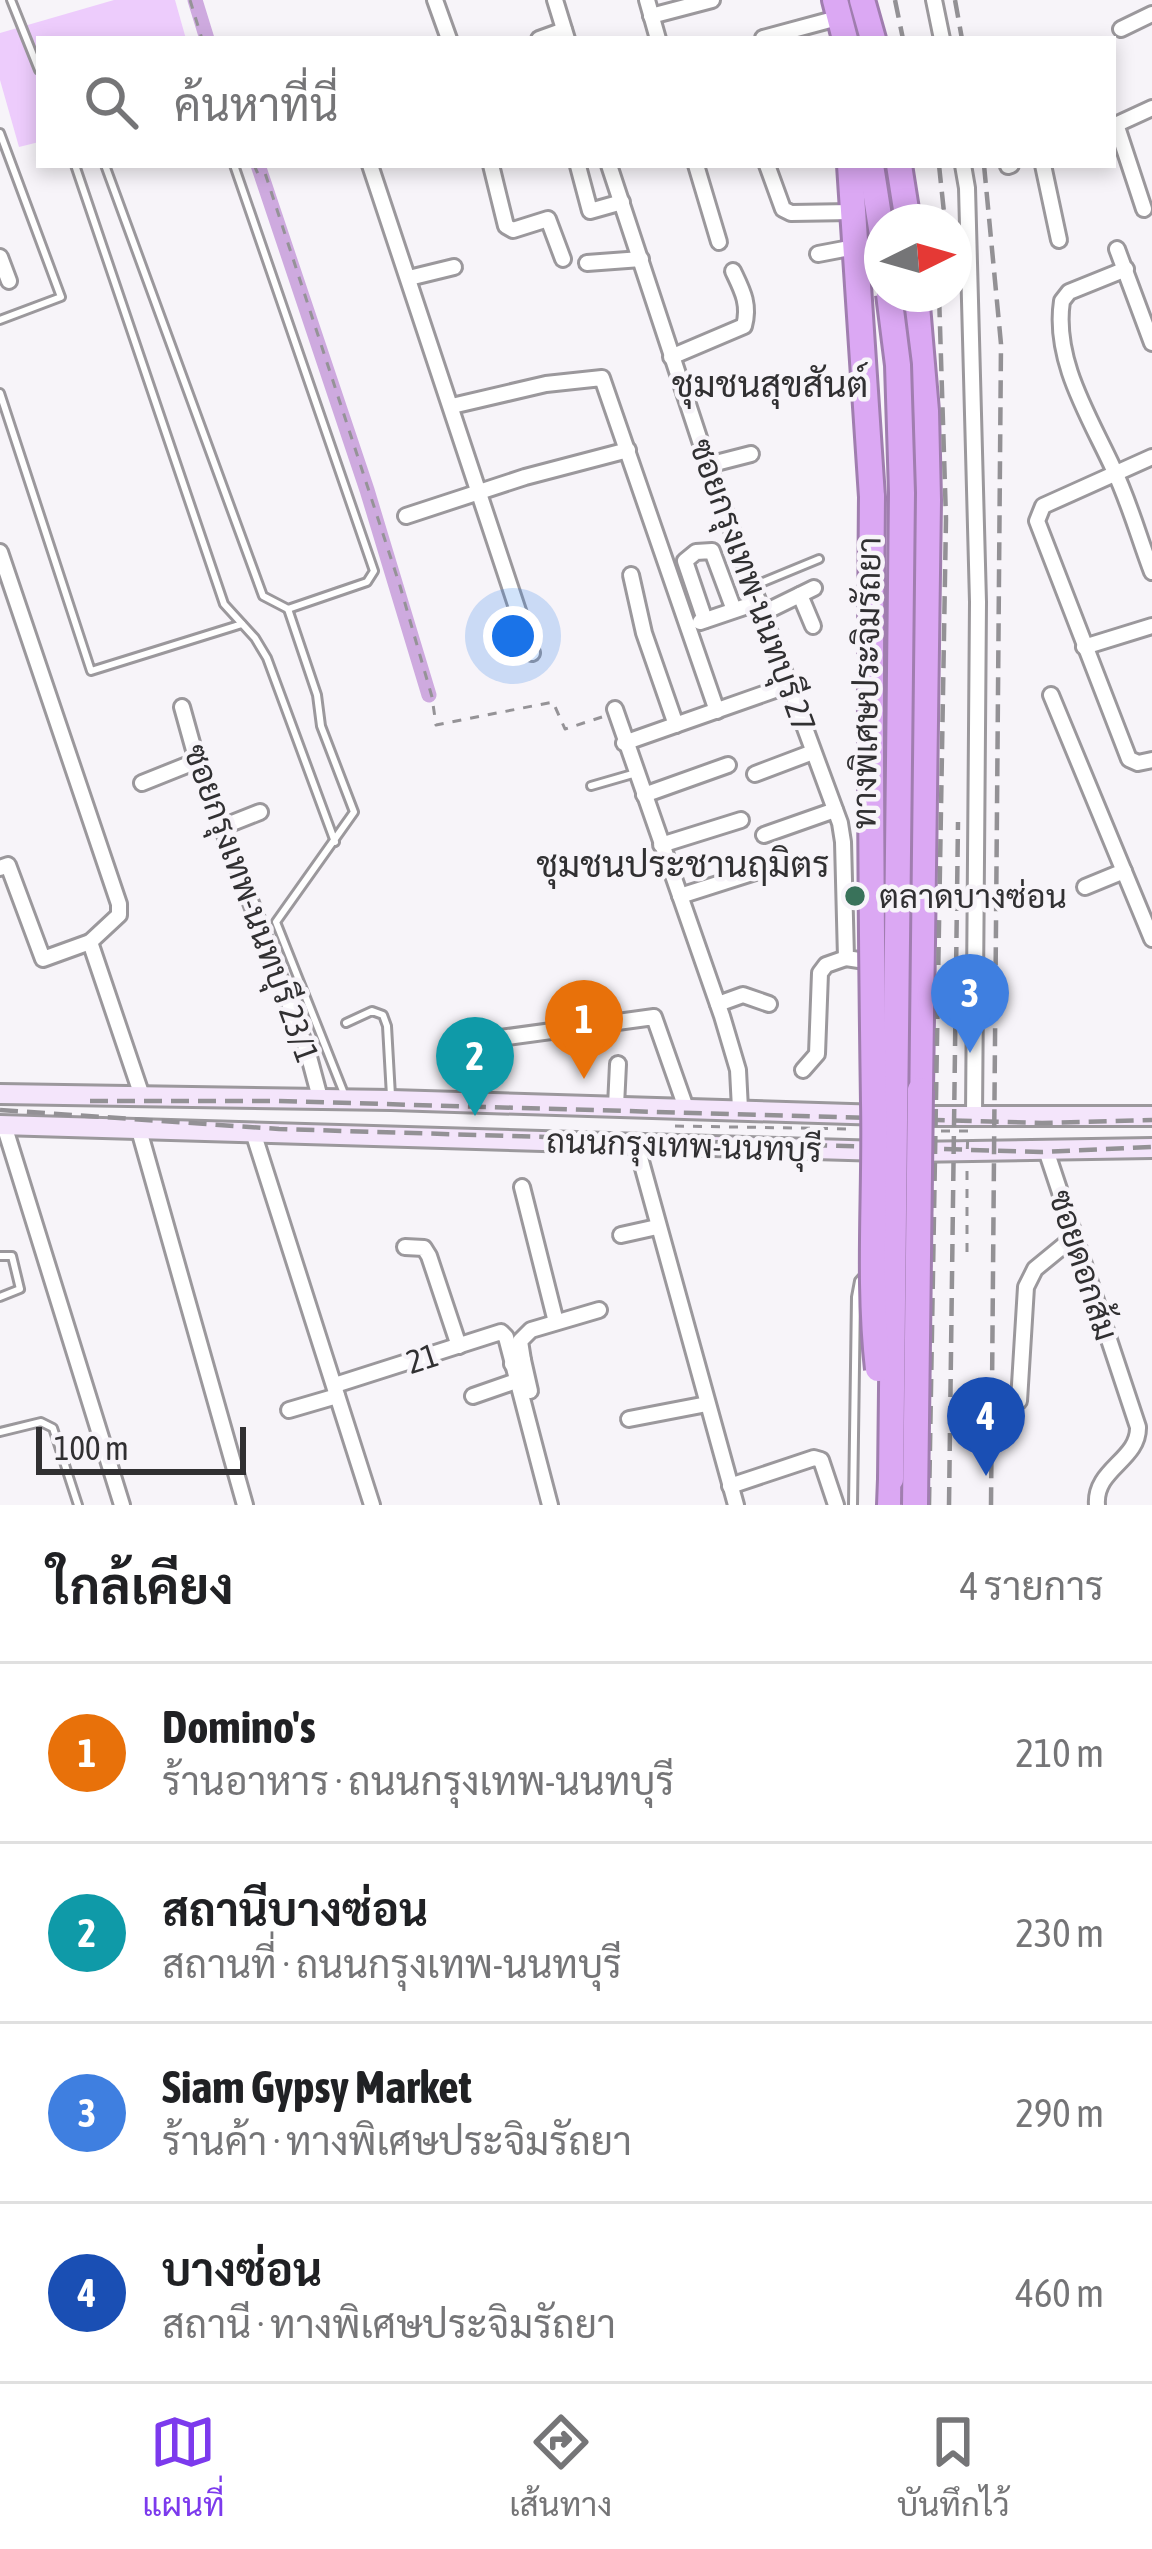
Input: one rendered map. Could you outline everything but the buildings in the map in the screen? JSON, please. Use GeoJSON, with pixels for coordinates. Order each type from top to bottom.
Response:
{"type":"FeatureCollection","features":[{"type":"Feature","properties":{"kind":"highway"},"geometry":{"type":"LineString","coordinates":[[857,0],[872,36]]}},
{"type":"Feature","properties":{"kind":"highway"},"geometry":{"type":"LineString","coordinates":[[850,168],[872,497],[873,1324],[891,1479]]}},
{"type":"Feature","properties":{"kind":"highway"},"geometry":{"type":"LineString","coordinates":[[869,168],[875,204]]}},
{"type":"Feature","properties":{"kind":"highway"},"geometry":{"type":"LineString","coordinates":[[899,168],[905,204]]}},
{"type":"Feature","properties":{"kind":"highway","name":"ทางพิเศษประจิมรัถยา"},"geometry":{"type":"LineString","coordinates":[[890,1505],[902,493],[893,312]]}},
{"type":"Feature","properties":{"kind":"highway","name":"ทางพิเศษประจิมรัถยา"},"geometry":{"type":"LineString","coordinates":[[915,1505],[928,500],[918,312]]}},
{"type":"Feature","properties":{"kind":"main road"},"geometry":{"type":"LineString","coordinates":[[824,0],[836,25]]}},
{"type":"Feature","properties":{"kind":"main road"},"geometry":{"type":"LineString","coordinates":[[857,0],[862,36]]}},
{"type":"Feature","properties":{"kind":"main road"},"geometry":{"type":"LineString","coordinates":[[889,168],[894,204]]}},
{"type":"Feature","properties":{"kind":"main road"},"geometry":{"type":"LineString","coordinates":[[896,312],[910,367]]}},
{"type":"Feature","properties":{"kind":"main road"},"geometry":{"type":"LineString","coordinates":[[880,1505],[881,1267],[900,968],[910,367],[905,312]]}},
{"type":"Feature","properties":{"kind":"main road"},"geometry":{"type":"LineString","coordinates":[[0,1094],[2,1125]]}},
{"type":"Feature","properties":{"kind":"main road","name":"ถนนกรุงเทพ-นนทบุรี"},"geometry":{"type":"LineString","coordinates":[[0,1094],[890,1115],[1152,1116]]}},
{"type":"Feature","properties":{"kind":"main road"},"geometry":{"type":"LineString","coordinates":[[524,1139],[526,1104]]}},
{"type":"Feature","properties":{"kind":"main road","name":"ถนนกรุงเทพ-นนทบุรี"},"geometry":{"type":"LineString","coordinates":[[2,1125],[887,1152],[1152,1148]]}},
{"type":"Feature","properties":{"kind":"street"},"geometry":{"type":"LineString","coordinates":[[436,0],[448,36]]}},
{"type":"Feature","properties":{"kind":"street"},"geometry":{"type":"LineString","coordinates":[[647,0],[657,36]]}},
{"type":"Feature","properties":{"kind":"street"},"geometry":{"type":"LineString","coordinates":[[651,16],[712,0]]}},
{"type":"Feature","properties":{"kind":"street"},"geometry":{"type":"LineString","coordinates":[[934,0],[941,36]]}},
{"type":"Feature","properties":{"kind":"street"},"geometry":{"type":"LineString","coordinates":[[558,1],[566,34]]}},
{"type":"Feature","properties":{"kind":"street"},"geometry":{"type":"LineString","coordinates":[[1121,29],[1152,14]]}},
{"type":"Feature","properties":{"kind":"street"},"geometry":{"type":"LineString","coordinates":[[774,36],[836,25]]}},
{"type":"Feature","properties":{"kind":"street"},"geometry":{"type":"LineString","coordinates":[[1116,125],[1152,108]]}},
{"type":"Feature","properties":{"kind":"street"},"geometry":{"type":"LineString","coordinates":[[1116,128],[1144,209]]}},
{"type":"Feature","properties":{"kind":"street"},"geometry":{"type":"LineString","coordinates":[[371,168],[532,653]]}},
{"type":"Feature","properties":{"kind":"street"},"geometry":{"type":"LineString","coordinates":[[491,168],[506,226],[513,230],[548,219],[563,260]]}},
{"type":"Feature","properties":{"kind":"street"},"geometry":{"type":"LineString","coordinates":[[579,168],[590,212],[622,202]]}},
{"type":"Feature","properties":{"kind":"street","name":"ซอยกรุงเทพ-นนทบุรี 27"},"geometry":{"type":"LineString","coordinates":[[610,168],[708,465],[835,810],[844,842],[846,958]]}},
{"type":"Feature","properties":{"kind":"street"},"geometry":{"type":"LineString","coordinates":[[697,168],[719,242]]}},
{"type":"Feature","properties":{"kind":"street"},"geometry":{"type":"LineString","coordinates":[[768,168],[783,209],[791,213],[852,212]]}},
{"type":"Feature","properties":{"kind":"street"},"geometry":{"type":"LineString","coordinates":[[964,168],[977,602],[974,1116]]}},
{"type":"Feature","properties":{"kind":"street"},"geometry":{"type":"LineString","coordinates":[[1044,168],[1059,240]]}},
{"type":"Feature","properties":{"kind":"street"},"geometry":{"type":"LineString","coordinates":[[818,254],[855,247]]}},
{"type":"Feature","properties":{"kind":"street"},"geometry":{"type":"LineString","coordinates":[[1118,249],[1152,343]]}},
{"type":"Feature","properties":{"kind":"street"},"geometry":{"type":"LineString","coordinates":[[0,257],[10,281]]}},
{"type":"Feature","properties":{"kind":"street"},"geometry":{"type":"LineString","coordinates":[[587,263],[641,259]]}},
{"type":"Feature","properties":{"kind":"street"},"geometry":{"type":"LineString","coordinates":[[409,278],[454,267]]}},
{"type":"Feature","properties":{"kind":"street"},"geometry":{"type":"LineString","coordinates":[[1126,269],[1069,292],[1060,310],[1067,365],[1115,471],[1152,572]]}},
{"type":"Feature","properties":{"kind":"street"},"geometry":{"type":"LineString","coordinates":[[671,357],[744,326],[745,297],[733,271]]}},
{"type":"Feature","properties":{"kind":"street"},"geometry":{"type":"LineString","coordinates":[[452,406],[599,376],[697,622]]}},
{"type":"Feature","properties":{"kind":"street"},"geometry":{"type":"LineString","coordinates":[[406,517],[628,450]]}},
{"type":"Feature","properties":{"kind":"street"},"geometry":{"type":"LineString","coordinates":[[708,465],[752,454]]}},
{"type":"Feature","properties":{"kind":"street"},"geometry":{"type":"LineString","coordinates":[[1152,457],[1043,506],[1037,521],[1129,759],[1138,763],[1152,760]]}},
{"type":"Feature","properties":{"kind":"street"},"geometry":{"type":"LineString","coordinates":[[717,710],[685,561],[696,552],[712,551],[734,610]]}},
{"type":"Feature","properties":{"kind":"street"},"geometry":{"type":"LineString","coordinates":[[0,552],[119,915],[90,942],[43,958],[8,865],[0,868]]}},
{"type":"Feature","properties":{"kind":"street"},"geometry":{"type":"LineString","coordinates":[[631,574],[644,632],[676,724]]}},
{"type":"Feature","properties":{"kind":"street"},"geometry":{"type":"LineString","coordinates":[[697,622],[807,592],[813,626]]}},
{"type":"Feature","properties":{"kind":"street"},"geometry":{"type":"LineString","coordinates":[[1084,647],[1152,626]]}},
{"type":"Feature","properties":{"kind":"street"},"geometry":{"type":"LineString","coordinates":[[624,743],[789,685]]}},
{"type":"Feature","properties":{"kind":"street"},"geometry":{"type":"LineString","coordinates":[[1051,695],[1152,940]]}},
{"type":"Feature","properties":{"kind":"street","name":"ซอยกรุงเทพ-นนทบุรี 23/1"},"geometry":{"type":"LineString","coordinates":[[182,707],[197,761],[308,1053],[320,1098]]}},
{"type":"Feature","properties":{"kind":"street"},"geometry":{"type":"LineString","coordinates":[[615,709],[718,1004],[738,1070],[740,1109]]}},
{"type":"Feature","properties":{"kind":"street"},"geometry":{"type":"LineString","coordinates":[[755,774],[813,752]]}},
{"type":"Feature","properties":{"kind":"street"},"geometry":{"type":"LineString","coordinates":[[142,783],[197,761]]}},
{"type":"Feature","properties":{"kind":"street"},"geometry":{"type":"LineString","coordinates":[[644,795],[728,765]]}},
{"type":"Feature","properties":{"kind":"street"},"geometry":{"type":"LineString","coordinates":[[764,835],[835,810]]}},
{"type":"Feature","properties":{"kind":"street"},"geometry":{"type":"LineString","coordinates":[[222,827],[260,812]]}},
{"type":"Feature","properties":{"kind":"street"},"geometry":{"type":"LineString","coordinates":[[662,845],[741,820]]}},
{"type":"Feature","properties":{"kind":"street"},"geometry":{"type":"LineString","coordinates":[[680,896],[768,868]]}},
{"type":"Feature","properties":{"kind":"street"},"geometry":{"type":"LineString","coordinates":[[1085,887],[1124,872]]}},
{"type":"Feature","properties":{"kind":"street"},"geometry":{"type":"LineString","coordinates":[[90,942],[142,1096]]}},
{"type":"Feature","properties":{"kind":"street"},"geometry":{"type":"LineString","coordinates":[[803,1070],[817,1054],[820,974],[826,965],[846,958],[900,968]]}},
{"type":"Feature","properties":{"kind":"street"},"geometry":{"type":"LineString","coordinates":[[718,1004],[743,995],[769,1004]]}},
{"type":"Feature","properties":{"kind":"street"},"geometry":{"type":"LineString","coordinates":[[471,1042],[654,1017],[686,1108]]}},
{"type":"Feature","properties":{"kind":"street"},"geometry":{"type":"LineString","coordinates":[[616,1106],[618,1064]]}},
{"type":"Feature","properties":{"kind":"street"},"geometry":{"type":"LineString","coordinates":[[2,1125],[122,1505]]}},
{"type":"Feature","properties":{"kind":"street"},"geometry":{"type":"LineString","coordinates":[[139,1130],[244,1505]]}},
{"type":"Feature","properties":{"kind":"street"},"geometry":{"type":"LineString","coordinates":[[253,1132],[372,1505]]}},
{"type":"Feature","properties":{"kind":"street"},"geometry":{"type":"LineString","coordinates":[[636,1143],[736,1505]]}},
{"type":"Feature","properties":{"kind":"street","name":"ซอยดอกส้ม"},"geometry":{"type":"LineString","coordinates":[[1046,1150],[1138,1427],[1133,1447],[1100,1482],[1097,1505]]}},
{"type":"Feature","properties":{"kind":"street"},"geometry":{"type":"LineString","coordinates":[[522,1187],[556,1322]]}},
{"type":"Feature","properties":{"kind":"street"},"geometry":{"type":"LineString","coordinates":[[621,1234],[657,1227]]}},
{"type":"Feature","properties":{"kind":"street"},"geometry":{"type":"LineString","coordinates":[[1019,1401],[1027,1287],[1035,1269],[1074,1237]]}},
{"type":"Feature","properties":{"kind":"street"},"geometry":{"type":"LineString","coordinates":[[405,1247],[424,1248],[459,1346]]}},
{"type":"Feature","properties":{"kind":"street"},"geometry":{"type":"LineString","coordinates":[[550,1505],[516,1381],[523,1337],[599,1310]]}},
{"type":"Feature","properties":{"kind":"street","name":"21"},"geometry":{"type":"LineString","coordinates":[[289,1410],[494,1333],[506,1337],[518,1362]]}},
{"type":"Feature","properties":{"kind":"street"},"geometry":{"type":"LineString","coordinates":[[518,1362],[530,1391]]}},
{"type":"Feature","properties":{"kind":"street"},"geometry":{"type":"LineString","coordinates":[[472,1396],[516,1381]]}},
{"type":"Feature","properties":{"kind":"street"},"geometry":{"type":"LineString","coordinates":[[629,1419],[707,1404]]}},
{"type":"Feature","properties":{"kind":"street"},"geometry":{"type":"LineString","coordinates":[[730,1486],[814,1458],[821,1460],[836,1505]]}},
{"type":"Feature","properties":{"kind":"lane"},"geometry":{"type":"LineString","coordinates":[[11,0],[36,62]]}},
{"type":"Feature","properties":{"kind":"lane"},"geometry":{"type":"LineString","coordinates":[[0,134],[61,297],[0,320]]}},
{"type":"Feature","properties":{"kind":"lane"},"geometry":{"type":"LineString","coordinates":[[76,168],[224,604],[267,658],[335,842]]}},
{"type":"Feature","properties":{"kind":"lane"},"geometry":{"type":"LineString","coordinates":[[105,168],[262,594],[288,609],[367,582],[374,571],[235,168]]}},
{"type":"Feature","properties":{"kind":"lane"},"geometry":{"type":"LineString","coordinates":[[0,393],[91,671],[242,624]]}},
{"type":"Feature","properties":{"kind":"lane"},"geometry":{"type":"LineString","coordinates":[[753,586],[819,559]]}},
{"type":"Feature","properties":{"kind":"lane"},"geometry":{"type":"LineString","coordinates":[[288,609],[353,812],[276,922],[346,1100]]}},
{"type":"Feature","properties":{"kind":"lane"},"geometry":{"type":"LineString","coordinates":[[591,786],[636,773]]}},
{"type":"Feature","properties":{"kind":"lane"},"geometry":{"type":"LineString","coordinates":[[346,1023],[372,1010],[383,1015],[391,1100]]}},
{"type":"Feature","properties":{"kind":"lane"},"geometry":{"type":"LineString","coordinates":[[0,1256],[12,1256],[20,1290],[0,1297]]}},
{"type":"Feature","properties":{"kind":"lane"},"geometry":{"type":"LineString","coordinates":[[853,1505],[856,1297],[864,1274],[881,1267]]}},
{"type":"Feature","properties":{"kind":"lane"},"geometry":{"type":"LineString","coordinates":[[0,1432],[41,1422],[52,1428],[78,1505]]}},
{"type":"Feature","properties":{"kind":"path"},"geometry":{"type":"LineString","coordinates":[[190,0],[201,36]]}},
{"type":"Feature","properties":{"kind":"path"},"geometry":{"type":"LineString","coordinates":[[255,168],[258,175],[265,172]]}},
{"type":"Feature","properties":{"kind":"path"},"geometry":{"type":"LineString","coordinates":[[675,1126],[855,1129]]}},
{"type":"Feature","properties":{"kind":"path"},"geometry":{"type":"LineString","coordinates":[[922,1130],[968,1131],[967,1252]]}},
{"type":"Feature","properties":{"kind":"shaded area"},"geometry":{"type":"Polygon","coordinates":[[[114,0],[175,0],[185,36],[36,36],[36,143],[19,147],[0,80],[0,33],[114,0]]]}},
{"type":"Feature","properties":{"kind":"waterway"},"geometry":{"type":"LineString","coordinates":[[195,0],[206,36]]}},
{"type":"Feature","properties":{"kind":"waterway"},"geometry":{"type":"LineString","coordinates":[[259,168],[367,490],[429,695]]}},
{"type":"Feature","properties":{"kind":"railway"},"geometry":{"type":"LineString","coordinates":[[895,0],[902,36]]}},
{"type":"Feature","properties":{"kind":"railway"},"geometry":{"type":"LineString","coordinates":[[955,0],[961,36]]}},
{"type":"Feature","properties":{"kind":"railway"},"geometry":{"type":"LineString","coordinates":[[939,168],[943,204]]}},
{"type":"Feature","properties":{"kind":"railway"},"geometry":{"type":"LineString","coordinates":[[984,168],[1001,344],[991,1505]]}},
{"type":"Feature","properties":{"kind":"railway"},"geometry":{"type":"LineString","coordinates":[[929,1505],[946,519],[940,312]]}},
{"type":"Feature","properties":{"kind":"railway"},"geometry":{"type":"LineString","coordinates":[[949,1505],[958,822]]}},
{"type":"Feature","properties":{"kind":"railway"},"geometry":{"type":"LineString","coordinates":[[90,1101],[279,1101],[1042,1123],[1152,1120]]}},
{"type":"Feature","properties":{"kind":"railway"},"geometry":{"type":"LineString","coordinates":[[0,1110],[279,1129],[1041,1152],[1152,1147]]}},
{"type":"Feature","properties":{"kind":"place","name":"ตลาดบางซ่อน"},"geometry":{"type":"Point","coordinates":[855,896]}},
{"type":"Feature","properties":{"kind":"place","name":"Siam Gypsy Market"},"geometry":{"type":"Point","coordinates":[970,1053]}},
{"type":"Feature","properties":{"kind":"place","name":"Domino's"},"geometry":{"type":"Point","coordinates":[584,1079]}},
{"type":"Feature","properties":{"kind":"place","name":"สถานีบางซ่อน"},"geometry":{"type":"Point","coordinates":[475,1116]}},
{"type":"Feature","properties":{"kind":"place","name":"บางซ่อน"},"geometry":{"type":"Point","coordinates":[986,1476]}},
{"type":"Feature","properties":{"kind":"district","name":"ชุมชนสุขสันต์"},"geometry":{"type":"Point","coordinates":[770,384]}},
{"type":"Feature","properties":{"kind":"district","name":"ชุมชนประชานฤมิตร"},"geometry":{"type":"Point","coordinates":[683,864]}}]}
